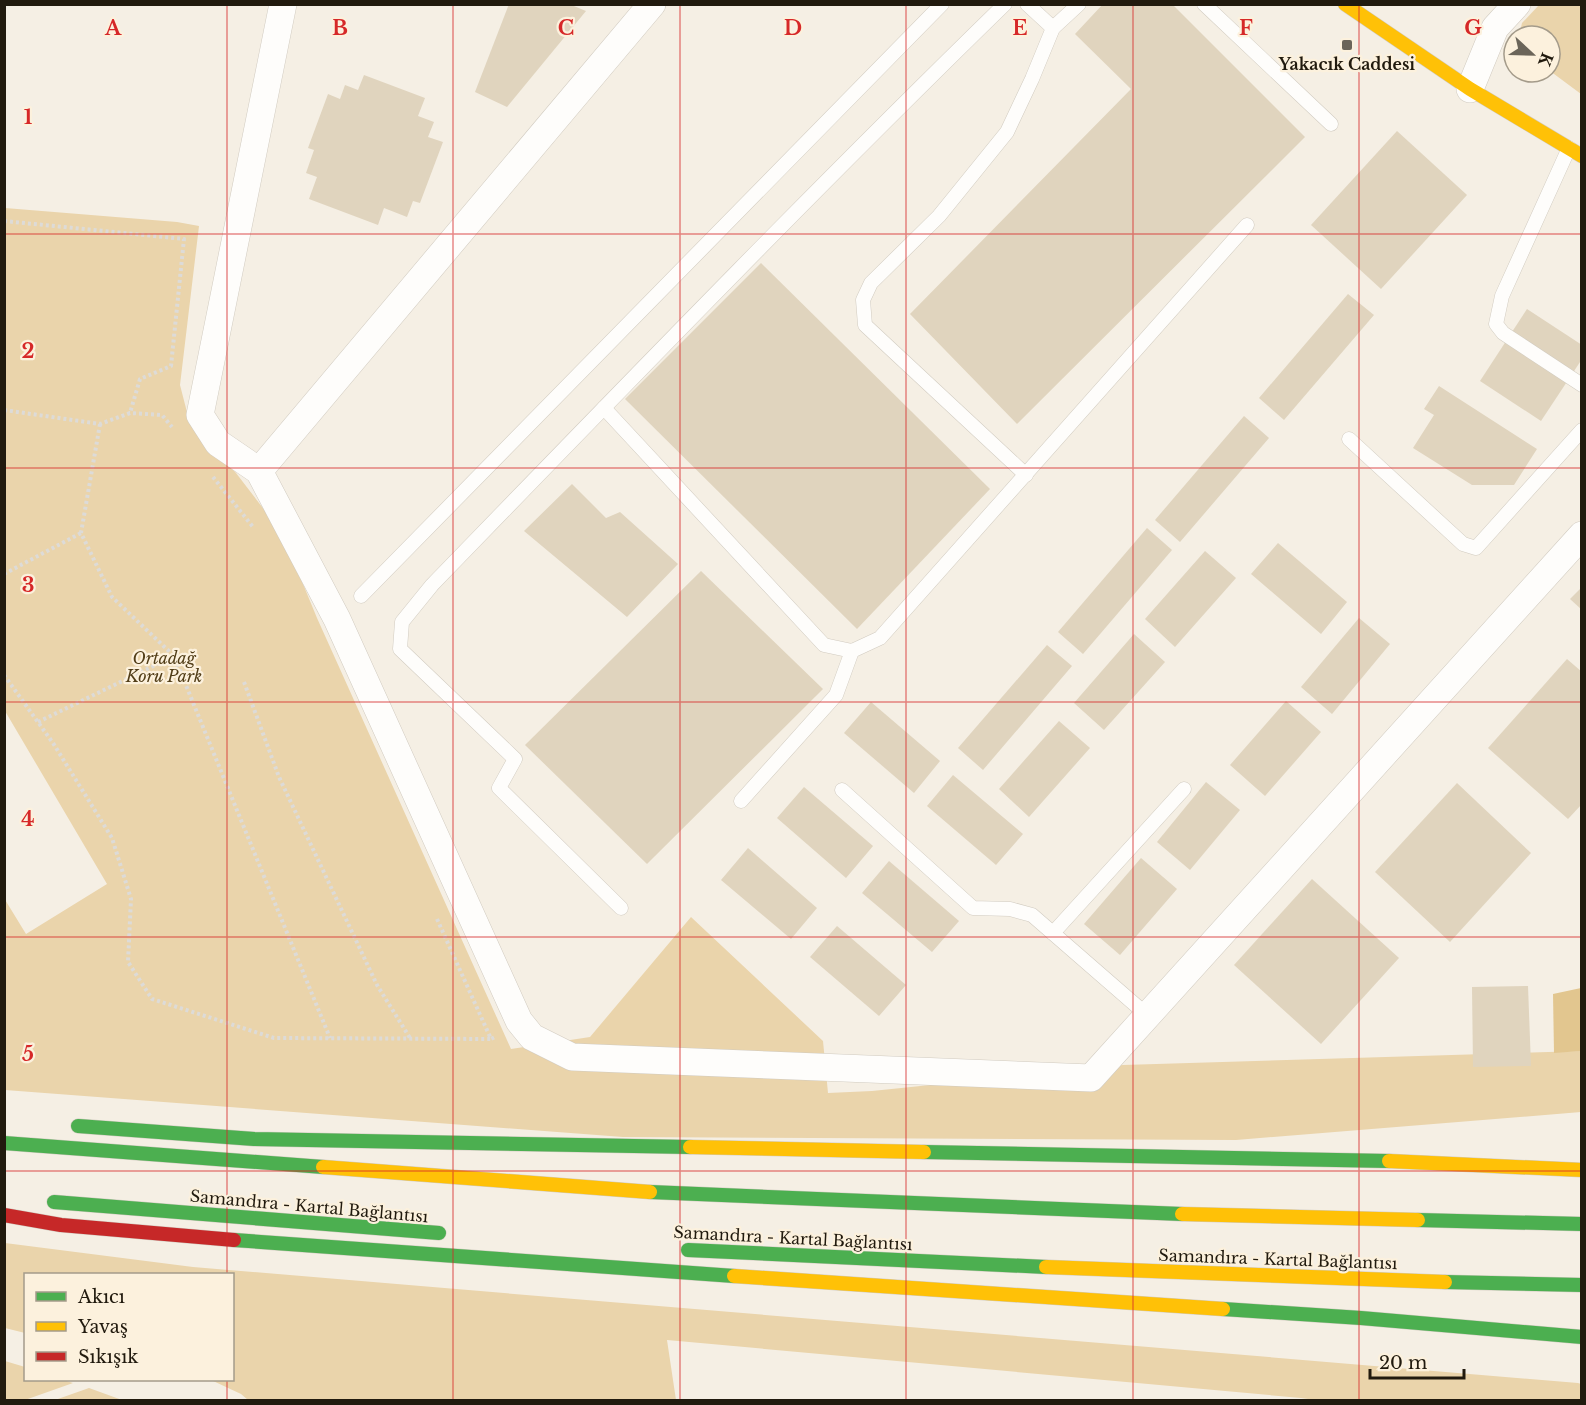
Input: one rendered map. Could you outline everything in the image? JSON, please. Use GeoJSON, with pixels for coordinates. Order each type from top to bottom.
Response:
{"type":"FeatureCollection","features":[{"type":"Feature","properties":{"kind":"main road"},"geometry":{"type":"LineString","coordinates":[[1345,4],[1470,89],[1581,156]]}},
{"type":"Feature","properties":{"kind":"main road"},"geometry":{"type":"LineString","coordinates":[[64,1125],[254,1139],[1410,1161],[1581,1170]]}},
{"type":"Feature","properties":{"kind":"main road"},"geometry":{"type":"LineString","coordinates":[[4,1143],[692,1195],[1152,1213],[1581,1224]]}},
{"type":"Feature","properties":{"kind":"main road"},"geometry":{"type":"LineString","coordinates":[[1410,1161],[1515,1154]]}},
{"type":"Feature","properties":{"kind":"main road","name":"Samandıra - Kartal Bağlantısı"},"geometry":{"type":"LineString","coordinates":[[40,1201],[450,1234]]}},
{"type":"Feature","properties":{"kind":"main road"},"geometry":{"type":"LineString","coordinates":[[4,1215],[61,1226],[309,1247],[1360,1318],[1581,1337]]}},
{"type":"Feature","properties":{"kind":"main road","name":"Samandıra - Kartal Bağlantısı"},"geometry":{"type":"LineString","coordinates":[[669,1249],[1002,1265],[1491,1284],[1581,1285]]}},
{"type":"Feature","properties":{"kind":"main road"},"geometry":{"type":"LineString","coordinates":[[1360,1318],[1570,1350]]}},
{"type":"Feature","properties":{"kind":"street"},"geometry":{"type":"LineString","coordinates":[[283,4],[200,415],[218,442],[259,471],[337,619],[519,1021],[532,1037],[572,1057],[1091,1077],[1581,535]]}},
{"type":"Feature","properties":{"kind":"street"},"geometry":{"type":"LineString","coordinates":[[259,471],[652,4]]}},
{"type":"Feature","properties":{"kind":"street"},"geometry":{"type":"LineString","coordinates":[[1470,89],[1495,28],[1517,4]]}},
{"type":"Feature","properties":{"kind":"lane"},"geometry":{"type":"LineString","coordinates":[[361,596],[942,4]]}},
{"type":"Feature","properties":{"kind":"lane"},"geometry":{"type":"LineString","coordinates":[[621,909],[499,788],[515,759],[400,649],[402,622],[432,585],[604,408],[875,131],[1005,4]]}},
{"type":"Feature","properties":{"kind":"lane"},"geometry":{"type":"LineString","coordinates":[[1027,4],[1053,28]]}},
{"type":"Feature","properties":{"kind":"lane"},"geometry":{"type":"LineString","coordinates":[[1026,475],[865,325],[862,300],[871,283],[939,216],[1007,132],[1053,28],[1079,4]]}},
{"type":"Feature","properties":{"kind":"lane"},"geometry":{"type":"LineString","coordinates":[[1204,4],[1331,124]]}},
{"type":"Feature","properties":{"kind":"lane"},"geometry":{"type":"LineString","coordinates":[[1569,148],[1502,296],[1496,324],[1503,333],[1581,385]]}},
{"type":"Feature","properties":{"kind":"lane"},"geometry":{"type":"LineString","coordinates":[[604,408],[824,645],[852,651],[880,638],[1247,225]]}},
{"type":"Feature","properties":{"kind":"lane"},"geometry":{"type":"LineString","coordinates":[[1349,440],[1463,544],[1476,548],[1581,430]]}},
{"type":"Feature","properties":{"kind":"lane"},"geometry":{"type":"LineString","coordinates":[[741,801],[836,695],[852,651]]}},
{"type":"Feature","properties":{"kind":"lane"},"geometry":{"type":"LineString","coordinates":[[1053,933],[1184,789]]}},
{"type":"Feature","properties":{"kind":"lane"},"geometry":{"type":"LineString","coordinates":[[842,790],[973,908],[1010,909],[1032,915],[1147,1015]]}},
{"type":"Feature","properties":{"kind":"path"},"geometry":{"type":"LineString","coordinates":[[4,221],[184,239],[171,366],[140,379],[130,413]]}},
{"type":"Feature","properties":{"kind":"path"},"geometry":{"type":"LineString","coordinates":[[4,410],[100,424],[130,413],[162,415],[176,433]]}},
{"type":"Feature","properties":{"kind":"path"},"geometry":{"type":"LineString","coordinates":[[100,424],[81,533],[112,597],[174,656],[330,1038]]}},
{"type":"Feature","properties":{"kind":"path"},"geometry":{"type":"LineString","coordinates":[[205,468],[256,531]]}},
{"type":"Feature","properties":{"kind":"path"},"geometry":{"type":"LineString","coordinates":[[4,574],[81,533]]}},
{"type":"Feature","properties":{"kind":"path"},"geometry":{"type":"LineString","coordinates":[[38,722],[174,656]]}},
{"type":"Feature","properties":{"kind":"path"},"geometry":{"type":"LineString","coordinates":[[4,675],[38,722],[112,838],[131,899],[128,962],[152,999],[274,1038],[491,1039],[519,1021]]}},
{"type":"Feature","properties":{"kind":"path"},"geometry":{"type":"LineString","coordinates":[[244,682],[279,777],[377,985],[410,1038]]}},
{"type":"Feature","properties":{"kind":"path"},"geometry":{"type":"LineString","coordinates":[[432,908],[491,1039]]}},
{"type":"Feature","properties":{"kind":"green space"},"geometry":{"type":"Polygon","coordinates":[[[1539,5],[1581,5],[1581,94],[1562,80],[1562,24],[1522,23],[1539,5]]]}},
{"type":"Feature","properties":{"kind":"green space","name":"Ortadağ Koru Park"},"geometry":{"type":"Polygon","coordinates":[[[5,208],[177,222],[199,226],[180,385],[189,420],[236,473],[282,533],[317,618],[511,1049],[590,1037],[691,917],[823,1041],[828,1093],[872,1091],[1123,1065],[1581,1051],[1581,1112],[1236,1140],[623,1137],[5,1090],[4,898],[26,934],[107,884],[5,711],[5,208]]]}},
{"type":"Feature","properties":{"kind":"green space"},"geometry":{"type":"Polygon","coordinates":[[[5,1243],[193,1267],[1578,1383],[1581,1384],[1581,1400],[1315,1400],[667,1340],[676,1400],[248,1400],[241,1394],[213,1381],[234,1381],[234,1273],[24,1273],[24,1333],[5,1328],[5,1243]]]}},
{"type":"Feature","properties":{"kind":"green space"},"geometry":{"type":"Polygon","coordinates":[[[5,1361],[24,1367],[24,1381],[73,1383],[25,1400],[5,1400],[5,1361]]]}},
{"type":"Feature","properties":{"kind":"green space"},"geometry":{"type":"Polygon","coordinates":[[[89,1388],[122,1400],[55,1400],[89,1388]]]}},
{"type":"Feature","properties":{"kind":"shaded area"},"geometry":{"type":"Polygon","coordinates":[[[1581,988],[1581,1051],[1554,1053],[1553,994],[1581,988]]]}},
{"type":"Feature","properties":{"kind":"building"},"geometry":{"type":"Polygon","coordinates":[[[509,4],[569,4],[586,11],[507,107],[475,92],[509,4]]]}},
{"type":"Feature","properties":{"kind":"building"},"geometry":{"type":"Polygon","coordinates":[[[1103,4],[1172,4],[1305,137],[1017,424],[910,314],[1131,89],[1075,34],[1103,4]]]}},
{"type":"Feature","properties":{"kind":"building"},"geometry":{"type":"Polygon","coordinates":[[[364,75],[425,98],[418,116],[434,122],[428,137],[443,142],[420,203],[413,201],[407,217],[384,208],[378,225],[309,199],[317,177],[306,173],[314,150],[308,148],[328,94],[340,99],[345,85],[358,90],[364,75]]]}},
{"type":"Feature","properties":{"kind":"building"},"geometry":{"type":"Polygon","coordinates":[[[1397,131],[1467,195],[1381,289],[1311,225],[1397,131]]]}},
{"type":"Feature","properties":{"kind":"building"},"geometry":{"type":"Polygon","coordinates":[[[761,263],[990,489],[857,629],[625,399],[761,263]]]}},
{"type":"Feature","properties":{"kind":"building"},"geometry":{"type":"Polygon","coordinates":[[[1348,294],[1374,315],[1284,420],[1259,398],[1348,294]]]}},
{"type":"Feature","properties":{"kind":"building"},"geometry":{"type":"Polygon","coordinates":[[[1527,309],[1582,345],[1582,359],[1541,421],[1480,381],[1527,309]]]}},
{"type":"Feature","properties":{"kind":"building"},"geometry":{"type":"Polygon","coordinates":[[[1439,386],[1537,449],[1514,485],[1472,485],[1413,448],[1434,415],[1424,409],[1439,386]]]}},
{"type":"Feature","properties":{"kind":"building"},"geometry":{"type":"Polygon","coordinates":[[[1244,416],[1269,438],[1180,542],[1155,520],[1244,416]]]}},
{"type":"Feature","properties":{"kind":"building"},"geometry":{"type":"Polygon","coordinates":[[[572,484],[606,518],[620,512],[678,564],[627,617],[524,531],[572,484]]]}},
{"type":"Feature","properties":{"kind":"building"},"geometry":{"type":"Polygon","coordinates":[[[1147,528],[1172,550],[1083,654],[1058,632],[1147,528]]]}},
{"type":"Feature","properties":{"kind":"building"},"geometry":{"type":"Polygon","coordinates":[[[1278,543],[1347,602],[1321,634],[1251,574],[1278,543]]]}},
{"type":"Feature","properties":{"kind":"building"},"geometry":{"type":"Polygon","coordinates":[[[1205,551],[1236,578],[1175,647],[1145,619],[1205,551]]]}},
{"type":"Feature","properties":{"kind":"building"},"geometry":{"type":"Polygon","coordinates":[[[701,571],[823,689],[647,864],[525,745],[701,571]]]}},
{"type":"Feature","properties":{"kind":"building"},"geometry":{"type":"Polygon","coordinates":[[[1582,587],[1582,610],[1570,599],[1582,587]]]}},
{"type":"Feature","properties":{"kind":"building"},"geometry":{"type":"Polygon","coordinates":[[[1359,618],[1390,644],[1332,714],[1301,687],[1359,618]]]}},
{"type":"Feature","properties":{"kind":"building"},"geometry":{"type":"Polygon","coordinates":[[[1134,634],[1165,662],[1104,730],[1074,703],[1134,634]]]}},
{"type":"Feature","properties":{"kind":"building"},"geometry":{"type":"Polygon","coordinates":[[[1047,645],[1072,666],[983,770],[958,748],[1047,645]]]}},
{"type":"Feature","properties":{"kind":"building"},"geometry":{"type":"Polygon","coordinates":[[[1567,659],[1582,672],[1582,804],[1568,819],[1488,748],[1567,659]]]}},
{"type":"Feature","properties":{"kind":"building"},"geometry":{"type":"Polygon","coordinates":[[[1286,701],[1321,732],[1265,796],[1230,765],[1286,701]]]}},
{"type":"Feature","properties":{"kind":"building"},"geometry":{"type":"Polygon","coordinates":[[[871,702],[940,761],[914,793],[844,733],[871,702]]]}},
{"type":"Feature","properties":{"kind":"building"},"geometry":{"type":"Polygon","coordinates":[[[1059,721],[1090,748],[1029,817],[999,789],[1059,721]]]}},
{"type":"Feature","properties":{"kind":"building"},"geometry":{"type":"Polygon","coordinates":[[[953,775],[1023,834],[996,865],[927,806],[953,775]]]}},
{"type":"Feature","properties":{"kind":"building"},"geometry":{"type":"Polygon","coordinates":[[[1206,782],[1240,810],[1190,870],[1157,842],[1206,782]]]}},
{"type":"Feature","properties":{"kind":"building"},"geometry":{"type":"Polygon","coordinates":[[[1457,783],[1531,853],[1450,942],[1375,872],[1457,783]]]}},
{"type":"Feature","properties":{"kind":"building"},"geometry":{"type":"Polygon","coordinates":[[[804,787],[873,846],[846,878],[777,818],[804,787]]]}},
{"type":"Feature","properties":{"kind":"building"},"geometry":{"type":"Polygon","coordinates":[[[748,848],[817,908],[791,939],[721,880],[748,848]]]}},
{"type":"Feature","properties":{"kind":"building"},"geometry":{"type":"Polygon","coordinates":[[[1141,858],[1177,889],[1120,955],[1084,924],[1141,858]]]}},
{"type":"Feature","properties":{"kind":"building"},"geometry":{"type":"Polygon","coordinates":[[[889,861],[959,921],[932,952],[862,893],[889,861]]]}},
{"type":"Feature","properties":{"kind":"building"},"geometry":{"type":"Polygon","coordinates":[[[1312,879],[1399,958],[1321,1044],[1234,965],[1312,879]]]}},
{"type":"Feature","properties":{"kind":"building"},"geometry":{"type":"Polygon","coordinates":[[[837,926],[906,985],[879,1016],[810,957],[837,926]]]}},
{"type":"Feature","properties":{"kind":"building"},"geometry":{"type":"Polygon","coordinates":[[[1528,986],[1531,1066],[1473,1067],[1472,987],[1528,986]]]}},
{"type":"Feature","properties":{"kind":"traffic: fast"},"geometry":{"type":"LineString","coordinates":[[78,1126],[254,1139],[690,1147]]}},
{"type":"Feature","properties":{"kind":"traffic: fast"},"geometry":{"type":"LineString","coordinates":[[4,1143],[323,1167]]}},
{"type":"Feature","properties":{"kind":"traffic: fast"},"geometry":{"type":"LineString","coordinates":[[924,1152],[1389,1161]]}},
{"type":"Feature","properties":{"kind":"traffic: fast"},"geometry":{"type":"LineString","coordinates":[[650,1192],[1182,1214]]}},
{"type":"Feature","properties":{"kind":"traffic: fast"},"geometry":{"type":"LineString","coordinates":[[54,1202],[439,1233]]}},
{"type":"Feature","properties":{"kind":"traffic: fast"},"geometry":{"type":"LineString","coordinates":[[1418,1220],[1582,1224]]}},
{"type":"Feature","properties":{"kind":"traffic: fast"},"geometry":{"type":"LineString","coordinates":[[234,1240],[734,1276]]}},
{"type":"Feature","properties":{"kind":"traffic: fast"},"geometry":{"type":"LineString","coordinates":[[688,1250],[1046,1267]]}},
{"type":"Feature","properties":{"kind":"traffic: fast"},"geometry":{"type":"LineString","coordinates":[[1445,1282],[1582,1285]]}},
{"type":"Feature","properties":{"kind":"traffic: fast"},"geometry":{"type":"LineString","coordinates":[[1223,1309],[1582,1337]]}},
{"type":"Feature","properties":{"kind":"traffic: slow"},"geometry":{"type":"LineString","coordinates":[[1345,4],[1470,89],[1582,156]]}},
{"type":"Feature","properties":{"kind":"traffic: slow"},"geometry":{"type":"LineString","coordinates":[[690,1147],[924,1152]]}},
{"type":"Feature","properties":{"kind":"traffic: slow"},"geometry":{"type":"LineString","coordinates":[[1389,1161],[1582,1170]]}},
{"type":"Feature","properties":{"kind":"traffic: slow"},"geometry":{"type":"LineString","coordinates":[[323,1167],[650,1192]]}},
{"type":"Feature","properties":{"kind":"traffic: slow"},"geometry":{"type":"LineString","coordinates":[[1182,1214],[1418,1220]]}},
{"type":"Feature","properties":{"kind":"traffic: slow"},"geometry":{"type":"LineString","coordinates":[[1046,1267],[1445,1282]]}},
{"type":"Feature","properties":{"kind":"traffic: slow"},"geometry":{"type":"LineString","coordinates":[[734,1276],[1223,1309]]}},
{"type":"Feature","properties":{"kind":"traffic: jam"},"geometry":{"type":"LineString","coordinates":[[4,1215],[61,1225],[234,1240]]}},
{"type":"Feature","properties":{"kind":"place","name":"Yakacık Caddesi"},"geometry":{"type":"Point","coordinates":[1347,45]}}]}
